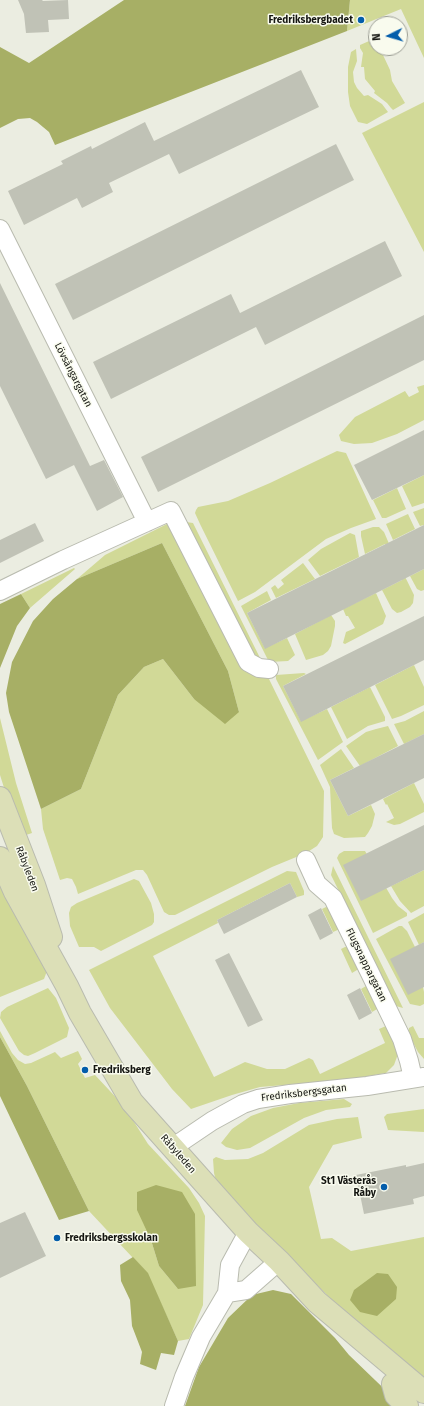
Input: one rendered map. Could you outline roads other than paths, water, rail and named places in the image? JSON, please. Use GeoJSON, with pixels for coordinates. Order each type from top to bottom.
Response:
{"type":"FeatureCollection","features":[{"type":"Feature","properties":{"kind":"main road","name":"Råbyleden"},"geometry":{"type":"LineString","coordinates":[[0,798],[34,885],[67,986]]}},
{"type":"Feature","properties":{"kind":"main road","name":"Råbyleden"},"geometry":{"type":"LineString","coordinates":[[0,858],[14,892],[67,986],[80,1013],[132,1102],[248,1232],[279,1261],[317,1302]]}},
{"type":"Feature","properties":{"kind":"main road"},"geometry":{"type":"LineString","coordinates":[[317,1302],[323,1319],[392,1384],[422,1395]]}},
{"type":"Feature","properties":{"kind":"main road"},"geometry":{"type":"LineString","coordinates":[[317,1302],[422,1395]]}},
{"type":"Feature","properties":{"kind":"main road"},"geometry":{"type":"LineString","coordinates":[[392,1384],[396,1396],[407,1406]]}},
{"type":"Feature","properties":{"kind":"street","name":"Lövsångargatan"},"geometry":{"type":"LineString","coordinates":[[0,229],[147,522]]}},
{"type":"Feature","properties":{"kind":"street"},"geometry":{"type":"LineString","coordinates":[[0,591],[63,560],[171,511],[248,662],[259,668],[269,669]]}},
{"type":"Feature","properties":{"kind":"street","name":"Flugsnappargatan"},"geometry":{"type":"LineString","coordinates":[[306,860],[317,884],[333,898],[402,1039],[409,1061],[418,1078]]}},
{"type":"Feature","properties":{"kind":"street","name":"Fredriksbergsgatan"},"geometry":{"type":"LineString","coordinates":[[172,1148],[212,1121],[243,1104],[258,1099],[367,1086],[418,1078]]}},
{"type":"Feature","properties":{"kind":"street"},"geometry":{"type":"LineString","coordinates":[[174,1406],[184,1376],[201,1337],[228,1293],[230,1265],[248,1232]]}},
{"type":"Feature","properties":{"kind":"street"},"geometry":{"type":"LineString","coordinates":[[228,1293],[246,1290],[279,1261]]}},
{"type":"Feature","properties":{"kind":"place","name":"Fredriksbergbadet"},"geometry":{"type":"Point","coordinates":[361,20]}},
{"type":"Feature","properties":{"kind":"place","name":"Fredriksberg"},"geometry":{"type":"Point","coordinates":[85,1070]}},
{"type":"Feature","properties":{"kind":"place","name":"St1 Västerås Råby"},"geometry":{"type":"Point","coordinates":[384,1187]}},
{"type":"Feature","properties":{"kind":"place","name":"Fredriksbergsskolan"},"geometry":{"type":"Point","coordinates":[57,1238]}}]}
